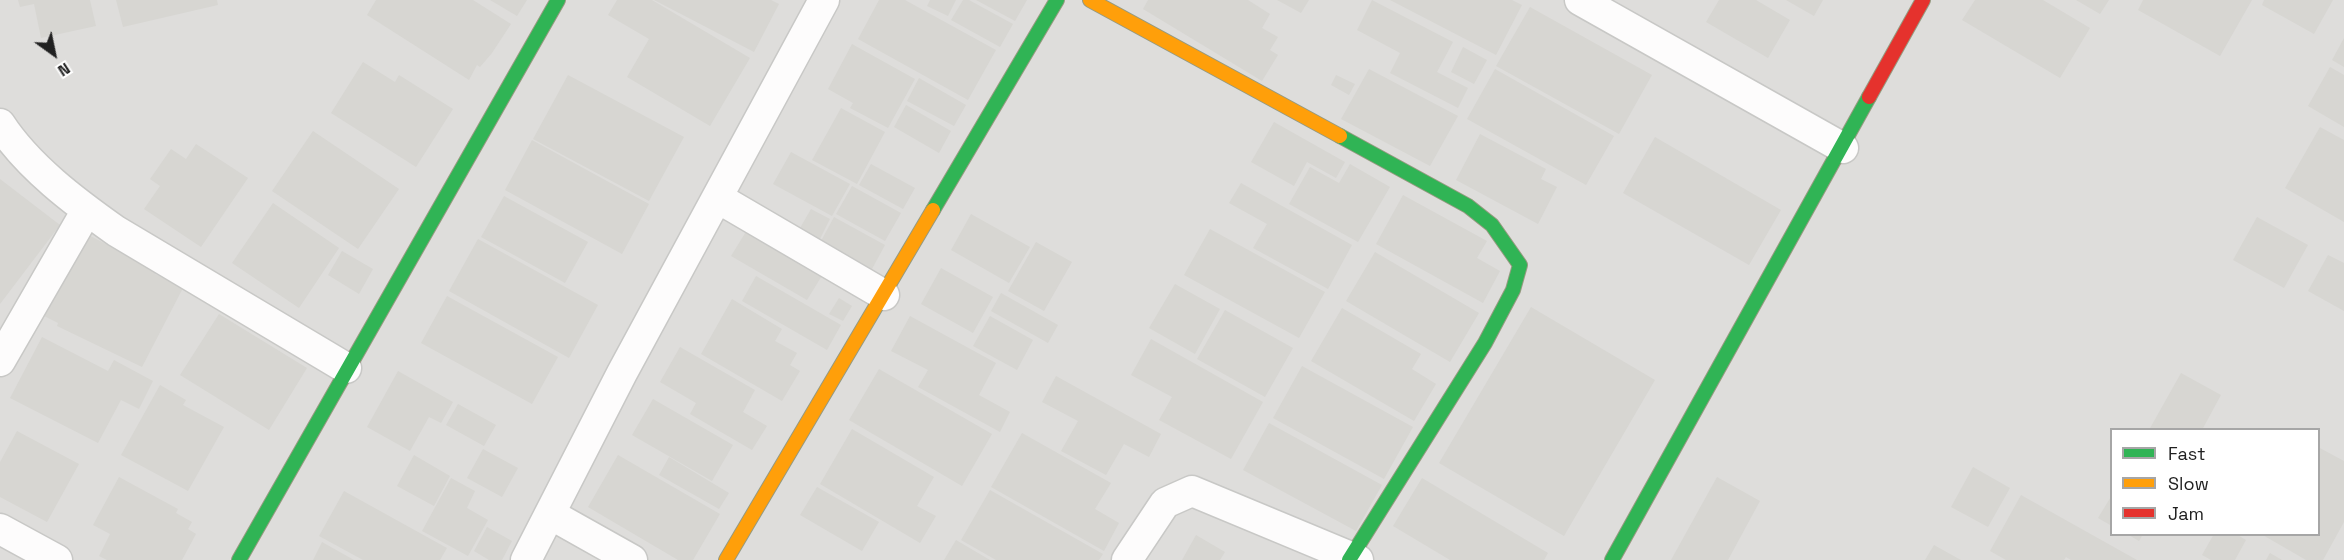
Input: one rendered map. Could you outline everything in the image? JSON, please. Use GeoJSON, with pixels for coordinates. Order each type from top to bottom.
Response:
{"type":"FeatureCollection","features":[{"type":"Feature","properties":{"kind":"street"},"geometry":{"type":"LineString","coordinates":[[239,560],[346,368],[558,0]]}},
{"type":"Feature","properties":{"kind":"street"},"geometry":{"type":"LineString","coordinates":[[526,560],[824,0]]}},
{"type":"Feature","properties":{"kind":"street"},"geometry":{"type":"LineString","coordinates":[[726,560],[1057,0]]}},
{"type":"Feature","properties":{"kind":"street"},"geometry":{"type":"LineString","coordinates":[[1090,0],[1468,206],[1492,225],[1520,265],[1513,290],[1485,343],[1353,558],[1192,491],[1165,503],[1127,560]]}},
{"type":"Feature","properties":{"kind":"street"},"geometry":{"type":"LineString","coordinates":[[1581,0],[1843,148]]}},
{"type":"Feature","properties":{"kind":"street"},"geometry":{"type":"LineString","coordinates":[[1612,560],[1843,148],[1923,0]]}},
{"type":"Feature","properties":{"kind":"street"},"geometry":{"type":"LineString","coordinates":[[1,128],[57,186],[116,231],[346,368]]}},
{"type":"Feature","properties":{"kind":"street"},"geometry":{"type":"LineString","coordinates":[[718,198],[884,295]]}},
{"type":"Feature","properties":{"kind":"street"},"geometry":{"type":"LineString","coordinates":[[0,361],[87,210]]}},
{"type":"Feature","properties":{"kind":"street"},"geometry":{"type":"LineString","coordinates":[[549,514],[632,560]]}},
{"type":"Feature","properties":{"kind":"street"},"geometry":{"type":"LineString","coordinates":[[0,529],[57,560]]}},
{"type":"Feature","properties":{"kind":"shaded area"},"geometry":{"type":"Polygon","coordinates":[[[0,0],[2344,0],[2344,560],[0,560],[0,0]]]}},
{"type":"Feature","properties":{"kind":"building"},"geometry":{"type":"Polygon","coordinates":[[[18,0],[90,0],[96,26],[41,38],[34,4],[20,7],[18,0]]]}},
{"type":"Feature","properties":{"kind":"building"},"geometry":{"type":"Polygon","coordinates":[[[116,0],[217,0],[218,5],[123,27],[116,0]]]}},
{"type":"Feature","properties":{"kind":"building"},"geometry":{"type":"Polygon","coordinates":[[[376,0],[473,0],[511,24],[492,53],[480,67],[477,65],[469,80],[367,15],[376,0]]]}},
{"type":"Feature","properties":{"kind":"building"},"geometry":{"type":"Polygon","coordinates":[[[490,0],[527,0],[517,16],[490,0]]]}},
{"type":"Feature","properties":{"kind":"building"},"geometry":{"type":"Polygon","coordinates":[[[617,0],[652,0],[750,58],[710,126],[627,77],[649,39],[608,15],[617,0]]]}},
{"type":"Feature","properties":{"kind":"building"},"geometry":{"type":"Polygon","coordinates":[[[654,0],[771,0],[779,4],[754,52],[654,0]]]}},
{"type":"Feature","properties":{"kind":"building"},"geometry":{"type":"Polygon","coordinates":[[[879,0],[905,0],[996,50],[968,100],[858,39],[879,0]]]}},
{"type":"Feature","properties":{"kind":"building"},"geometry":{"type":"Polygon","coordinates":[[[930,0],[956,0],[948,16],[927,6],[930,0]]]}},
{"type":"Feature","properties":{"kind":"building"},"geometry":{"type":"Polygon","coordinates":[[[963,0],[969,0],[1013,24],[1000,47],[951,20],[963,0]]]}},
{"type":"Feature","properties":{"kind":"building"},"geometry":{"type":"Polygon","coordinates":[[[976,0],[1027,0],[1015,21],[976,0]]]}},
{"type":"Feature","properties":{"kind":"building"},"geometry":{"type":"Polygon","coordinates":[[[1148,0],[1248,0],[1270,14],[1262,28],[1278,37],[1270,50],[1278,55],[1262,81],[1143,9],[1148,0]]]}},
{"type":"Feature","properties":{"kind":"building"},"geometry":{"type":"Polygon","coordinates":[[[1277,0],[1309,0],[1301,13],[1277,0]]]}},
{"type":"Feature","properties":{"kind":"building"},"geometry":{"type":"Polygon","coordinates":[[[1372,0],[1453,42],[1437,72],[1468,88],[1458,108],[1390,73],[1400,53],[1357,30],[1372,0]]]}},
{"type":"Feature","properties":{"kind":"building"},"geometry":{"type":"Polygon","coordinates":[[[1390,0],[1512,0],[1522,5],[1496,55],[1390,0]]]}},
{"type":"Feature","properties":{"kind":"building"},"geometry":{"type":"Polygon","coordinates":[[[1719,0],[1756,0],[1790,20],[1768,58],[1706,22],[1719,0]]]}},
{"type":"Feature","properties":{"kind":"building"},"geometry":{"type":"Polygon","coordinates":[[[1786,0],[1823,0],[1814,16],[1786,0]]]}},
{"type":"Feature","properties":{"kind":"building"},"geometry":{"type":"Polygon","coordinates":[[[1975,0],[2043,0],[2090,28],[2060,78],[1962,20],[1975,0]]]}},
{"type":"Feature","properties":{"kind":"building"},"geometry":{"type":"Polygon","coordinates":[[[2076,0],[2109,0],[2100,14],[2076,0]]]}},
{"type":"Feature","properties":{"kind":"building"},"geometry":{"type":"Polygon","coordinates":[[[2143,0],[2252,0],[2220,56],[2138,10],[2143,0]]]}},
{"type":"Feature","properties":{"kind":"building"},"geometry":{"type":"Polygon","coordinates":[[[2264,0],[2333,0],[2314,34],[2262,5],[2264,0]]]}},
{"type":"Feature","properties":{"kind":"building"},"geometry":{"type":"Polygon","coordinates":[[[1530,7],[1652,75],[1619,134],[1496,66],[1530,7]]]}},
{"type":"Feature","properties":{"kind":"building"},"geometry":{"type":"Polygon","coordinates":[[[2344,38],[2344,67],[2332,60],[2344,38]]]}},
{"type":"Feature","properties":{"kind":"building"},"geometry":{"type":"Polygon","coordinates":[[[852,44],[915,79],[888,128],[850,108],[853,103],[828,89],[852,44]]]}},
{"type":"Feature","properties":{"kind":"building"},"geometry":{"type":"Polygon","coordinates":[[[1463,47],[1487,60],[1474,84],[1451,72],[1463,47]]]}},
{"type":"Feature","properties":{"kind":"building"},"geometry":{"type":"Polygon","coordinates":[[[363,62],[395,82],[399,75],[453,109],[416,167],[331,113],[363,62]]]}},
{"type":"Feature","properties":{"kind":"building"},"geometry":{"type":"Polygon","coordinates":[[[2330,67],[2344,75],[2344,127],[2308,106],[2330,67]]]}},
{"type":"Feature","properties":{"kind":"building"},"geometry":{"type":"Polygon","coordinates":[[[1369,69],[1458,116],[1430,166],[1341,119],[1369,69]]]}},
{"type":"Feature","properties":{"kind":"building"},"geometry":{"type":"Polygon","coordinates":[[[1495,69],[1614,136],[1586,185],[1467,119],[1495,69]]]}},
{"type":"Feature","properties":{"kind":"building"},"geometry":{"type":"Polygon","coordinates":[[[568,75],[684,137],[649,201],[533,139],[568,75]]]}},
{"type":"Feature","properties":{"kind":"building"},"geometry":{"type":"Polygon","coordinates":[[[1336,75],[1355,84],[1349,95],[1331,85],[1336,75]]]}},
{"type":"Feature","properties":{"kind":"building"},"geometry":{"type":"Polygon","coordinates":[[[919,78],[966,105],[954,126],[907,101],[919,78]]]}},
{"type":"Feature","properties":{"kind":"building"},"geometry":{"type":"Polygon","coordinates":[[[906,105],[951,131],[939,153],[894,127],[906,105]]]}},
{"type":"Feature","properties":{"kind":"building"},"geometry":{"type":"Polygon","coordinates":[[[841,108],[885,132],[857,184],[812,160],[841,108]]]}},
{"type":"Feature","properties":{"kind":"building"},"geometry":{"type":"Polygon","coordinates":[[[1274,122],[1345,162],[1336,178],[1307,162],[1294,186],[1251,162],[1274,122]]]}},
{"type":"Feature","properties":{"kind":"building"},"geometry":{"type":"Polygon","coordinates":[[[2320,127],[2344,140],[2344,222],[2285,188],[2320,127]]]}},
{"type":"Feature","properties":{"kind":"building"},"geometry":{"type":"Polygon","coordinates":[[[313,131],[399,189],[358,249],[272,191],[313,131]]]}},
{"type":"Feature","properties":{"kind":"building"},"geometry":{"type":"Polygon","coordinates":[[[1480,134],[1546,169],[1541,179],[1557,187],[1538,224],[1456,180],[1480,134]]]}},
{"type":"Feature","properties":{"kind":"building"},"geometry":{"type":"Polygon","coordinates":[[[1655,137],[1781,210],[1749,265],[1623,193],[1655,137]]]}},
{"type":"Feature","properties":{"kind":"building"},"geometry":{"type":"Polygon","coordinates":[[[532,140],[649,204],[622,254],[505,190],[532,140]]]}},
{"type":"Feature","properties":{"kind":"building"},"geometry":{"type":"Polygon","coordinates":[[[196,144],[248,178],[201,247],[144,209],[160,186],[150,179],[171,149],[186,159],[196,144]]]}},
{"type":"Feature","properties":{"kind":"building"},"geometry":{"type":"Polygon","coordinates":[[[791,152],[850,184],[832,216],[773,184],[791,152]]]}},
{"type":"Feature","properties":{"kind":"building"},"geometry":{"type":"Polygon","coordinates":[[[871,164],[915,188],[903,209],[859,185],[871,164]]]}},
{"type":"Feature","properties":{"kind":"building"},"geometry":{"type":"Polygon","coordinates":[[[1350,164],[1390,187],[1358,242],[1289,204],[1310,167],[1339,183],[1350,164]]]}},
{"type":"Feature","properties":{"kind":"building"},"geometry":{"type":"Polygon","coordinates":[[[0,179],[60,225],[0,304],[0,179]]]}},
{"type":"Feature","properties":{"kind":"building"},"geometry":{"type":"Polygon","coordinates":[[[1241,183],[1352,245],[1328,289],[1253,248],[1267,224],[1229,203],[1241,183]]]}},
{"type":"Feature","properties":{"kind":"building"},"geometry":{"type":"Polygon","coordinates":[[[852,186],[901,213],[885,241],[836,214],[852,186]]]}},
{"type":"Feature","properties":{"kind":"building"},"geometry":{"type":"Polygon","coordinates":[[[1403,195],[1487,241],[1477,258],[1500,271],[1483,303],[1376,244],[1403,195]]]}},
{"type":"Feature","properties":{"kind":"building"},"geometry":{"type":"Polygon","coordinates":[[[504,196],[588,242],[565,283],[481,237],[504,196]]]}},
{"type":"Feature","properties":{"kind":"building"},"geometry":{"type":"Polygon","coordinates":[[[273,203],[339,248],[299,308],[232,263],[273,203]]]}},
{"type":"Feature","properties":{"kind":"building"},"geometry":{"type":"Polygon","coordinates":[[[811,209],[830,219],[820,239],[800,228],[811,209]]]}},
{"type":"Feature","properties":{"kind":"building"},"geometry":{"type":"Polygon","coordinates":[[[971,214],[1030,247],[1009,283],[951,250],[971,214]]]}},
{"type":"Feature","properties":{"kind":"building"},"geometry":{"type":"Polygon","coordinates":[[[834,217],[885,245],[872,269],[821,241],[834,217]]]}},
{"type":"Feature","properties":{"kind":"building"},"geometry":{"type":"Polygon","coordinates":[[[2257,217],[2308,245],[2284,288],[2233,260],[2257,217]]]}},
{"type":"Feature","properties":{"kind":"building"},"geometry":{"type":"Polygon","coordinates":[[[1210,229],[1325,292],[1299,338],[1184,275],[1210,229]]]}},
{"type":"Feature","properties":{"kind":"building"},"geometry":{"type":"Polygon","coordinates":[[[747,230],[823,274],[807,300],[731,256],[747,230]]]}},
{"type":"Feature","properties":{"kind":"building"},"geometry":{"type":"Polygon","coordinates":[[[83,232],[157,271],[155,274],[183,288],[142,367],[57,326],[58,323],[40,314],[83,232]]]}},
{"type":"Feature","properties":{"kind":"building"},"geometry":{"type":"Polygon","coordinates":[[[478,239],[598,305],[569,358],[449,291],[478,239]]]}},
{"type":"Feature","properties":{"kind":"building"},"geometry":{"type":"Polygon","coordinates":[[[1036,242],[1072,262],[1044,311],[1008,291],[1036,242]]]}},
{"type":"Feature","properties":{"kind":"building"},"geometry":{"type":"Polygon","coordinates":[[[342,251],[373,269],[359,294],[328,275],[342,251]]]}},
{"type":"Feature","properties":{"kind":"building"},"geometry":{"type":"Polygon","coordinates":[[[1375,252],[1479,313],[1450,362],[1346,301],[1375,252]]]}},
{"type":"Feature","properties":{"kind":"building"},"geometry":{"type":"Polygon","coordinates":[[[2328,255],[2344,263],[2344,311],[2308,291],[2328,255]]]}},
{"type":"Feature","properties":{"kind":"building"},"geometry":{"type":"Polygon","coordinates":[[[941,268],[993,297],[973,333],[921,304],[941,268]]]}},
{"type":"Feature","properties":{"kind":"building"},"geometry":{"type":"Polygon","coordinates":[[[756,276],[841,325],[827,350],[742,301],[756,276]]]}},
{"type":"Feature","properties":{"kind":"building"},"geometry":{"type":"Polygon","coordinates":[[[1175,284],[1220,309],[1195,354],[1149,328],[1175,284]]]}},
{"type":"Feature","properties":{"kind":"building"},"geometry":{"type":"Polygon","coordinates":[[[1001,293],[1058,325],[1048,343],[991,311],[1001,293]]]}},
{"type":"Feature","properties":{"kind":"building"},"geometry":{"type":"Polygon","coordinates":[[[447,296],[558,357],[532,404],[421,343],[447,296]]]}},
{"type":"Feature","properties":{"kind":"building"},"geometry":{"type":"Polygon","coordinates":[[[839,298],[852,306],[843,321],[829,314],[839,298]]]}},
{"type":"Feature","properties":{"kind":"building"},"geometry":{"type":"Polygon","coordinates":[[[732,299],[782,329],[775,341],[797,353],[790,365],[800,371],[782,401],[701,354],[732,299]]]}},
{"type":"Feature","properties":{"kind":"building"},"geometry":{"type":"Polygon","coordinates":[[[1531,307],[1655,380],[1564,536],[1439,463],[1531,307]]]}},
{"type":"Feature","properties":{"kind":"building"},"geometry":{"type":"Polygon","coordinates":[[[1342,308],[1421,354],[1412,369],[1436,384],[1414,421],[1311,361],[1342,308]]]}},
{"type":"Feature","properties":{"kind":"building"},"geometry":{"type":"Polygon","coordinates":[[[1225,310],[1293,348],[1265,397],[1197,359],[1225,310]]]}},
{"type":"Feature","properties":{"kind":"building"},"geometry":{"type":"Polygon","coordinates":[[[219,314],[307,368],[269,430],[180,375],[219,314]]]}},
{"type":"Feature","properties":{"kind":"building"},"geometry":{"type":"Polygon","coordinates":[[[910,316],[996,363],[979,395],[1010,412],[1000,432],[918,387],[928,370],[891,351],[910,316]]]}},
{"type":"Feature","properties":{"kind":"building"},"geometry":{"type":"Polygon","coordinates":[[[990,316],[1033,340],[1017,370],[973,346],[990,316]]]}},
{"type":"Feature","properties":{"kind":"building"},"geometry":{"type":"Polygon","coordinates":[[[42,337],[108,371],[114,360],[153,381],[139,409],[121,400],[98,443],[10,398],[42,337]]]}},
{"type":"Feature","properties":{"kind":"building"},"geometry":{"type":"Polygon","coordinates":[[[1151,339],[1263,402],[1231,459],[1159,420],[1172,397],[1131,375],[1151,339]]]}},
{"type":"Feature","properties":{"kind":"building"},"geometry":{"type":"Polygon","coordinates":[[[680,347],[755,390],[743,412],[767,426],[752,450],[690,414],[696,403],[660,382],[680,347]]]}},
{"type":"Feature","properties":{"kind":"building"},"geometry":{"type":"Polygon","coordinates":[[[1302,366],[1413,427],[1384,479],[1273,418],[1302,366]]]}},
{"type":"Feature","properties":{"kind":"building"},"geometry":{"type":"Polygon","coordinates":[[[879,369],[992,434],[962,486],[849,420],[879,369]]]}},
{"type":"Feature","properties":{"kind":"building"},"geometry":{"type":"Polygon","coordinates":[[[398,371],[453,402],[441,423],[429,417],[410,451],[367,427],[398,371]]]}},
{"type":"Feature","properties":{"kind":"building"},"geometry":{"type":"Polygon","coordinates":[[[2181,373],[2221,395],[2203,428],[2150,428],[2181,373]]]}},
{"type":"Feature","properties":{"kind":"building"},"geometry":{"type":"Polygon","coordinates":[[[1056,376],[1161,434],[1149,457],[1124,444],[1106,475],[1061,451],[1078,421],[1042,402],[1056,376]]]}},
{"type":"Feature","properties":{"kind":"building"},"geometry":{"type":"Polygon","coordinates":[[[160,385],[186,400],[183,405],[224,427],[188,491],[121,455],[160,385]]]}},
{"type":"Feature","properties":{"kind":"building"},"geometry":{"type":"Polygon","coordinates":[[[653,399],[733,445],[712,481],[632,435],[653,399]]]}},
{"type":"Feature","properties":{"kind":"building"},"geometry":{"type":"Polygon","coordinates":[[[458,404],[496,425],[484,446],[446,425],[458,404]]]}},
{"type":"Feature","properties":{"kind":"building"},"geometry":{"type":"Polygon","coordinates":[[[1269,423],[1382,485],[1356,531],[1243,470],[1269,423]]]}},
{"type":"Feature","properties":{"kind":"building"},"geometry":{"type":"Polygon","coordinates":[[[852,429],[934,477],[917,506],[936,516],[920,543],[820,484],[852,429]]]}},
{"type":"Feature","properties":{"kind":"building"},"geometry":{"type":"Polygon","coordinates":[[[17,431],[79,464],[47,522],[0,497],[0,462],[17,431]]]}},
{"type":"Feature","properties":{"kind":"building"},"geometry":{"type":"Polygon","coordinates":[[[1022,433],[1111,483],[1095,509],[1119,523],[1104,551],[991,487],[1022,433]]]}},
{"type":"Feature","properties":{"kind":"building"},"geometry":{"type":"Polygon","coordinates":[[[2320,448],[2344,461],[2344,522],[2323,560],[2306,560],[2264,536],[2320,536],[2320,448]]]}},
{"type":"Feature","properties":{"kind":"building"},"geometry":{"type":"Polygon","coordinates":[[[483,449],[518,468],[502,497],[467,478],[483,449]]]}},
{"type":"Feature","properties":{"kind":"building"},"geometry":{"type":"Polygon","coordinates":[[[414,455],[450,476],[434,506],[397,486],[414,455]]]}},
{"type":"Feature","properties":{"kind":"building"},"geometry":{"type":"Polygon","coordinates":[[[618,455],[720,514],[693,560],[678,560],[588,507],[618,455]]]}},
{"type":"Feature","properties":{"kind":"building"},"geometry":{"type":"Polygon","coordinates":[[[669,457],[729,493],[719,509],[659,475],[669,457]]]}},
{"type":"Feature","properties":{"kind":"building"},"geometry":{"type":"Polygon","coordinates":[[[1973,467],[2010,488],[1988,527],[1951,507],[1973,467]]]}},
{"type":"Feature","properties":{"kind":"building"},"geometry":{"type":"Polygon","coordinates":[[[119,477],[178,509],[176,513],[192,522],[188,529],[196,534],[182,560],[107,560],[99,556],[110,534],[93,525],[119,477]]]}},
{"type":"Feature","properties":{"kind":"building"},"geometry":{"type":"Polygon","coordinates":[[[1717,477],[1760,501],[1728,560],[1671,560],[1717,477]]]}},
{"type":"Feature","properties":{"kind":"building"},"geometry":{"type":"Polygon","coordinates":[[[451,478],[475,491],[467,508],[488,520],[468,556],[422,531],[451,478]]]}},
{"type":"Feature","properties":{"kind":"building"},"geometry":{"type":"Polygon","coordinates":[[[1422,478],[1548,553],[1544,560],[1450,560],[1393,526],[1422,478]]]}},
{"type":"Feature","properties":{"kind":"building"},"geometry":{"type":"Polygon","coordinates":[[[817,487],[879,522],[862,551],[800,515],[817,487]]]}},
{"type":"Feature","properties":{"kind":"building"},"geometry":{"type":"Polygon","coordinates":[[[990,490],[1103,554],[1099,560],[996,560],[961,540],[990,490]]]}},
{"type":"Feature","properties":{"kind":"building"},"geometry":{"type":"Polygon","coordinates":[[[344,491],[447,548],[440,560],[363,560],[319,536],[344,491]]]}},
{"type":"Feature","properties":{"kind":"building"},"geometry":{"type":"Polygon","coordinates":[[[2021,495],[2137,560],[2071,560],[2066,557],[2064,560],[2006,560],[1990,551],[2021,495]]]}},
{"type":"Feature","properties":{"kind":"building"},"geometry":{"type":"Polygon","coordinates":[[[2110,498],[2110,525],[2098,518],[2110,498]]]}},
{"type":"Feature","properties":{"kind":"building"},"geometry":{"type":"Polygon","coordinates":[[[487,527],[512,541],[502,560],[489,560],[474,551],[487,527]]]}},
{"type":"Feature","properties":{"kind":"building"},"geometry":{"type":"Polygon","coordinates":[[[1196,535],[1225,552],[1220,560],[1182,560],[1196,535]]]}},
{"type":"Feature","properties":{"kind":"building"},"geometry":{"type":"Polygon","coordinates":[[[2130,536],[2142,536],[2139,541],[2130,536]]]}},
{"type":"Feature","properties":{"kind":"building"},"geometry":{"type":"Polygon","coordinates":[[[2213,536],[2239,536],[2246,540],[2235,560],[2211,560],[2202,555],[2213,536]]]}},
{"type":"Feature","properties":{"kind":"building"},"geometry":{"type":"Polygon","coordinates":[[[956,540],[990,560],[944,560],[956,540]]]}},
{"type":"Feature","properties":{"kind":"building"},"geometry":{"type":"Polygon","coordinates":[[[322,542],[354,560],[313,560],[322,542]]]}},
{"type":"Feature","properties":{"kind":"building"},"geometry":{"type":"Polygon","coordinates":[[[1934,545],[1961,560],[1925,560],[1934,545]]]}},
{"type":"Feature","properties":{"kind":"building"},"geometry":{"type":"Polygon","coordinates":[[[2270,553],[2282,560],[2266,560],[2270,553]]]}},
{"type":"Feature","properties":{"kind":"traffic: fast"},"geometry":{"type":"LineString","coordinates":[[239,560],[558,0]]}},
{"type":"Feature","properties":{"kind":"traffic: fast"},"geometry":{"type":"LineString","coordinates":[[933,210],[1057,0]]}},
{"type":"Feature","properties":{"kind":"traffic: fast"},"geometry":{"type":"LineString","coordinates":[[1612,560],[1869,97]]}},
{"type":"Feature","properties":{"kind":"traffic: fast"},"geometry":{"type":"LineString","coordinates":[[1340,136],[1468,206],[1492,225],[1520,265],[1513,290],[1485,343],[1349,560]]}},
{"type":"Feature","properties":{"kind":"traffic: slow"},"geometry":{"type":"LineString","coordinates":[[1090,0],[1340,136]]}},
{"type":"Feature","properties":{"kind":"traffic: slow"},"geometry":{"type":"LineString","coordinates":[[726,560],[933,210]]}},
{"type":"Feature","properties":{"kind":"traffic: jam"},"geometry":{"type":"LineString","coordinates":[[1869,97],[1923,0]]}}]}
